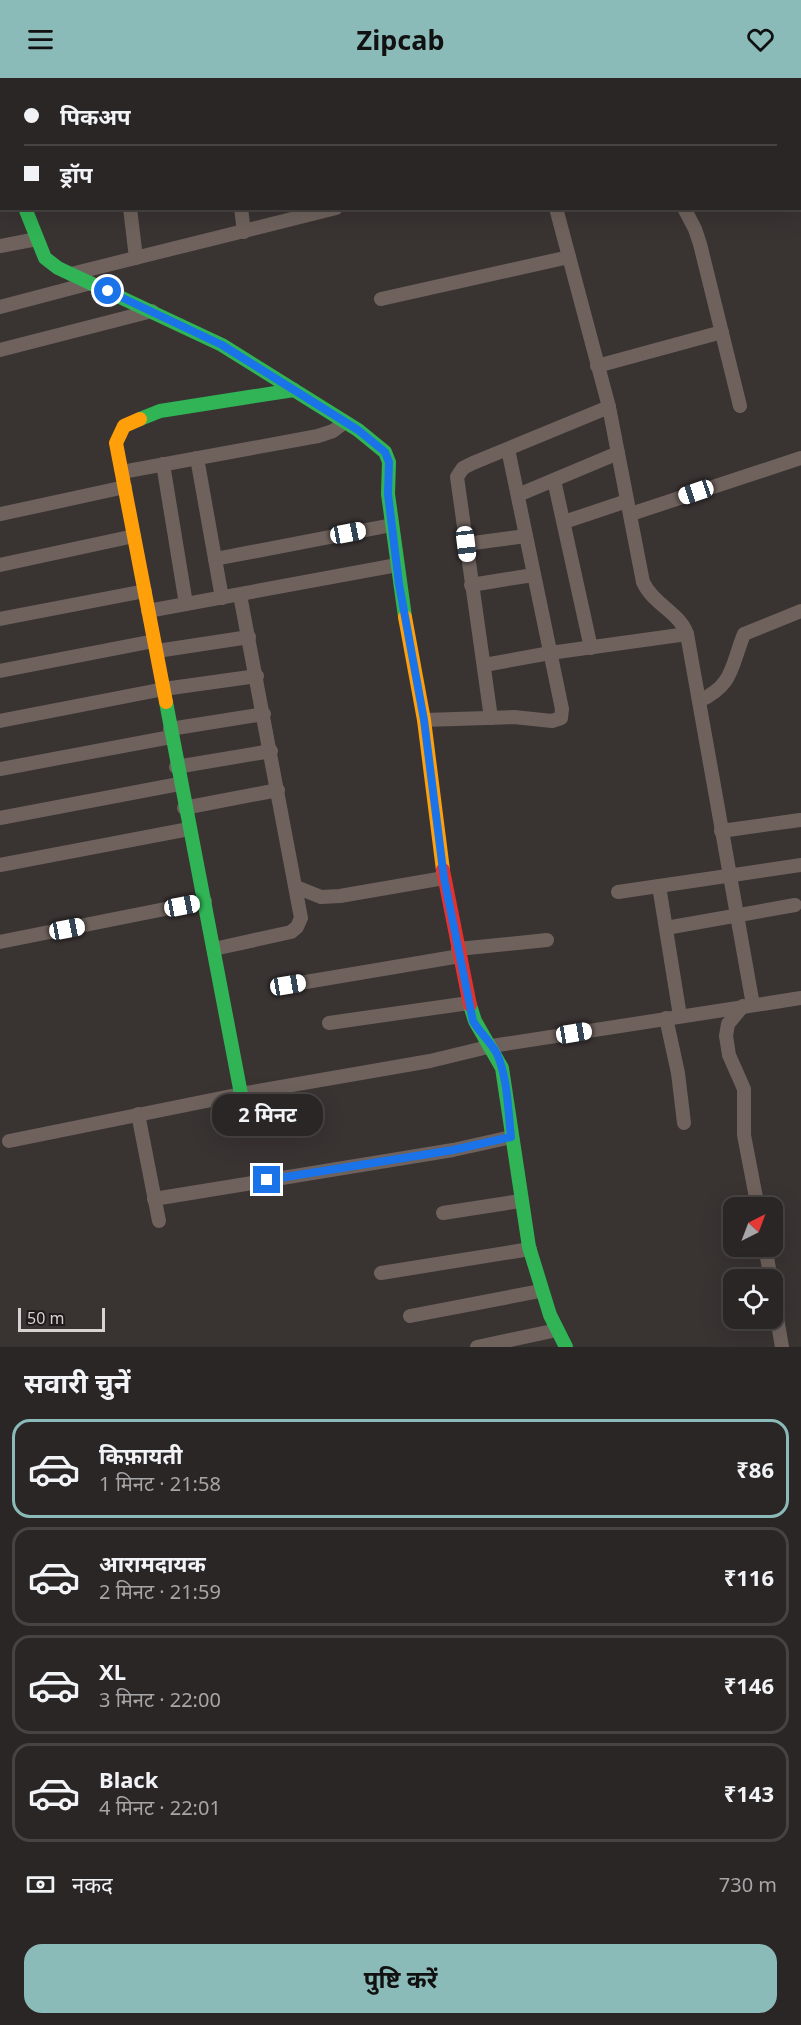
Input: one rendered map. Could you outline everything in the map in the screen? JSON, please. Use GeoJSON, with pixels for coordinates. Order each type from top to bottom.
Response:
{"type":"FeatureCollection","features":[{"type":"Feature","properties":{"kind":"street"},"geometry":{"type":"LineString","coordinates":[[26,210],[45,258],[71,274],[154,311],[222,345],[377,443],[385,452],[389,462],[392,525],[397,565],[424,720],[444,878],[469,1003],[473,1021],[480,1034],[492,1046],[501,1068],[520,1200],[530,1250],[540,1291],[556,1330],[566,1347]]}},
{"type":"Feature","properties":{"kind":"street"},"geometry":{"type":"LineString","coordinates":[[130,210],[136,258]]}},
{"type":"Feature","properties":{"kind":"street"},"geometry":{"type":"LineString","coordinates":[[241,210],[244,232]]}},
{"type":"Feature","properties":{"kind":"street"},"geometry":{"type":"LineString","coordinates":[[71,274],[328,210]]}},
{"type":"Feature","properties":{"kind":"street"},"geometry":{"type":"LineString","coordinates":[[557,210],[609,407],[640,568],[648,592],[680,622],[687,634],[736,914],[748,1005]]}},
{"type":"Feature","properties":{"kind":"street"},"geometry":{"type":"LineString","coordinates":[[685,210],[700,244],[740,406]]}},
{"type":"Feature","properties":{"kind":"street"},"geometry":{"type":"LineString","coordinates":[[0,246],[37,239]]}},
{"type":"Feature","properties":{"kind":"street"},"geometry":{"type":"LineString","coordinates":[[381,299],[569,257]]}},
{"type":"Feature","properties":{"kind":"street"},"geometry":{"type":"LineString","coordinates":[[0,307],[91,283]]}},
{"type":"Feature","properties":{"kind":"street"},"geometry":{"type":"LineString","coordinates":[[0,350],[154,311]]}},
{"type":"Feature","properties":{"kind":"street"},"geometry":{"type":"LineString","coordinates":[[597,366],[722,332]]}},
{"type":"Feature","properties":{"kind":"street"},"geometry":{"type":"LineString","coordinates":[[241,1094],[205,901],[179,784],[164,689],[116,444],[124,426],[160,411],[294,390]]}},
{"type":"Feature","properties":{"kind":"street"},"geometry":{"type":"LineString","coordinates":[[491,718],[457,477],[468,465],[609,407]]}},
{"type":"Feature","properties":{"kind":"street"},"geometry":{"type":"LineString","coordinates":[[122,472],[327,434],[345,422]]}},
{"type":"Feature","properties":{"kind":"street"},"geometry":{"type":"LineString","coordinates":[[424,720],[525,717],[552,721],[561,718],[562,709],[508,449]]}},
{"type":"Feature","properties":{"kind":"street"},"geometry":{"type":"LineString","coordinates":[[518,495],[618,453]]}},
{"type":"Feature","properties":{"kind":"street"},"geometry":{"type":"LineString","coordinates":[[564,522],[629,508],[801,458]]}},
{"type":"Feature","properties":{"kind":"street"},"geometry":{"type":"LineString","coordinates":[[197,459],[222,598]]}},
{"type":"Feature","properties":{"kind":"street"},"geometry":{"type":"LineString","coordinates":[[163,464],[186,604]]}},
{"type":"Feature","properties":{"kind":"street"},"geometry":{"type":"LineString","coordinates":[[554,480],[591,648]]}},
{"type":"Feature","properties":{"kind":"street"},"geometry":{"type":"LineString","coordinates":[[1,514],[125,487]]}},
{"type":"Feature","properties":{"kind":"street"},"geometry":{"type":"LineString","coordinates":[[215,559],[392,525]]}},
{"type":"Feature","properties":{"kind":"street"},"geometry":{"type":"LineString","coordinates":[[0,565],[134,536]]}},
{"type":"Feature","properties":{"kind":"street"},"geometry":{"type":"LineString","coordinates":[[466,544],[526,536]]}},
{"type":"Feature","properties":{"kind":"street"},"geometry":{"type":"LineString","coordinates":[[148,611],[397,565]]}},
{"type":"Feature","properties":{"kind":"street"},"geometry":{"type":"LineString","coordinates":[[471,585],[533,575]]}},
{"type":"Feature","properties":{"kind":"street"},"geometry":{"type":"LineString","coordinates":[[0,619],[145,591]]}},
{"type":"Feature","properties":{"kind":"street"},"geometry":{"type":"LineString","coordinates":[[214,949],[295,930],[301,918],[240,595]]}},
{"type":"Feature","properties":{"kind":"street"},"geometry":{"type":"LineString","coordinates":[[699,701],[712,695],[729,678],[744,634],[801,611]]}},
{"type":"Feature","properties":{"kind":"street"},"geometry":{"type":"LineString","coordinates":[[484,665],[550,652],[687,634]]}},
{"type":"Feature","properties":{"kind":"street"},"geometry":{"type":"LineString","coordinates":[[0,671],[155,646],[249,637]]}},
{"type":"Feature","properties":{"kind":"street"},"geometry":{"type":"LineString","coordinates":[[0,721],[164,689],[257,676]]}},
{"type":"Feature","properties":{"kind":"street"},"geometry":{"type":"LineString","coordinates":[[0,769],[264,714]]}},
{"type":"Feature","properties":{"kind":"street"},"geometry":{"type":"LineString","coordinates":[[176,767],[271,751]]}},
{"type":"Feature","properties":{"kind":"street"},"geometry":{"type":"LineString","coordinates":[[0,818],[179,784]]}},
{"type":"Feature","properties":{"kind":"street"},"geometry":{"type":"LineString","coordinates":[[184,808],[278,790]]}},
{"type":"Feature","properties":{"kind":"street"},"geometry":{"type":"LineString","coordinates":[[721,831],[800,820]]}},
{"type":"Feature","properties":{"kind":"street"},"geometry":{"type":"LineString","coordinates":[[0,866],[189,829]]}},
{"type":"Feature","properties":{"kind":"street"},"geometry":{"type":"LineString","coordinates":[[618,892],[801,865]]}},
{"type":"Feature","properties":{"kind":"street"},"geometry":{"type":"LineString","coordinates":[[296,887],[321,897],[340,896],[444,878]]}},
{"type":"Feature","properties":{"kind":"street"},"geometry":{"type":"LineString","coordinates":[[659,886],[680,1016]]}},
{"type":"Feature","properties":{"kind":"street"},"geometry":{"type":"LineString","coordinates":[[0,942],[205,901]]}},
{"type":"Feature","properties":{"kind":"street"},"geometry":{"type":"LineString","coordinates":[[666,928],[795,905]]}},
{"type":"Feature","properties":{"kind":"street"},"geometry":{"type":"LineString","coordinates":[[288,985],[459,952],[547,940]]}},
{"type":"Feature","properties":{"kind":"street"},"geometry":{"type":"LineString","coordinates":[[9,1141],[241,1094],[430,1061],[492,1046],[801,998]]}},
{"type":"Feature","properties":{"kind":"street"},"geometry":{"type":"LineString","coordinates":[[329,1023],[469,1003]]}},
{"type":"Feature","properties":{"kind":"street"},"geometry":{"type":"LineString","coordinates":[[748,1005],[728,1024],[726,1036],[729,1055],[744,1089],[744,1135],[756,1197]]}},
{"type":"Feature","properties":{"kind":"street"},"geometry":{"type":"LineString","coordinates":[[666,1018],[678,1073],[684,1123]]}},
{"type":"Feature","properties":{"kind":"street"},"geometry":{"type":"LineString","coordinates":[[138,1114],[159,1221]]}},
{"type":"Feature","properties":{"kind":"street"},"geometry":{"type":"LineString","coordinates":[[154,1199],[453,1150],[511,1137]]}},
{"type":"Feature","properties":{"kind":"street"},"geometry":{"type":"LineString","coordinates":[[443,1213],[520,1200]]}},
{"type":"Feature","properties":{"kind":"street"},"geometry":{"type":"LineString","coordinates":[[381,1273],[530,1250]]}},
{"type":"Feature","properties":{"kind":"street"},"geometry":{"type":"LineString","coordinates":[[410,1316],[540,1291]]}},
{"type":"Feature","properties":{"kind":"street"},"geometry":{"type":"LineString","coordinates":[[779,1329],[782,1347]]}},
{"type":"Feature","properties":{"kind":"street"},"geometry":{"type":"LineString","coordinates":[[477,1347],[556,1330]]}},
{"type":"Feature","properties":{"kind":"traffic: fast"},"geometry":{"type":"LineString","coordinates":[[26,210],[45,258],[58,268],[222,345],[358,430],[385,452],[389,462],[388,494],[405,617]]}},
{"type":"Feature","properties":{"kind":"traffic: fast"},"geometry":{"type":"LineString","coordinates":[[140,419],[160,411],[294,390]]}},
{"type":"Feature","properties":{"kind":"traffic: fast"},"geometry":{"type":"LineString","coordinates":[[166,702],[241,1094]]}},
{"type":"Feature","properties":{"kind":"traffic: fast"},"geometry":{"type":"LineString","coordinates":[[470,1005],[475,1021],[502,1068],[529,1247],[550,1315],[566,1347]]}},
{"type":"Feature","properties":{"kind":"traffic: slow"},"geometry":{"type":"LineString","coordinates":[[140,419],[124,426],[116,443],[166,702]]}},
{"type":"Feature","properties":{"kind":"traffic: slow"},"geometry":{"type":"LineString","coordinates":[[405,617],[424,720],[443,870]]}},
{"type":"Feature","properties":{"kind":"traffic: jam"},"geometry":{"type":"LineString","coordinates":[[443,870],[470,1005]]}},
{"type":"Feature","properties":{"kind":"route"},"geometry":{"type":"LineString","coordinates":[[108,291],[178,322],[255,364],[358,430],[377,443],[385,452],[389,462],[388,494],[399,584],[424,720],[444,878],[473,1021],[480,1034],[492,1046],[501,1068],[511,1137],[453,1150],[267,1180]]}}]}
